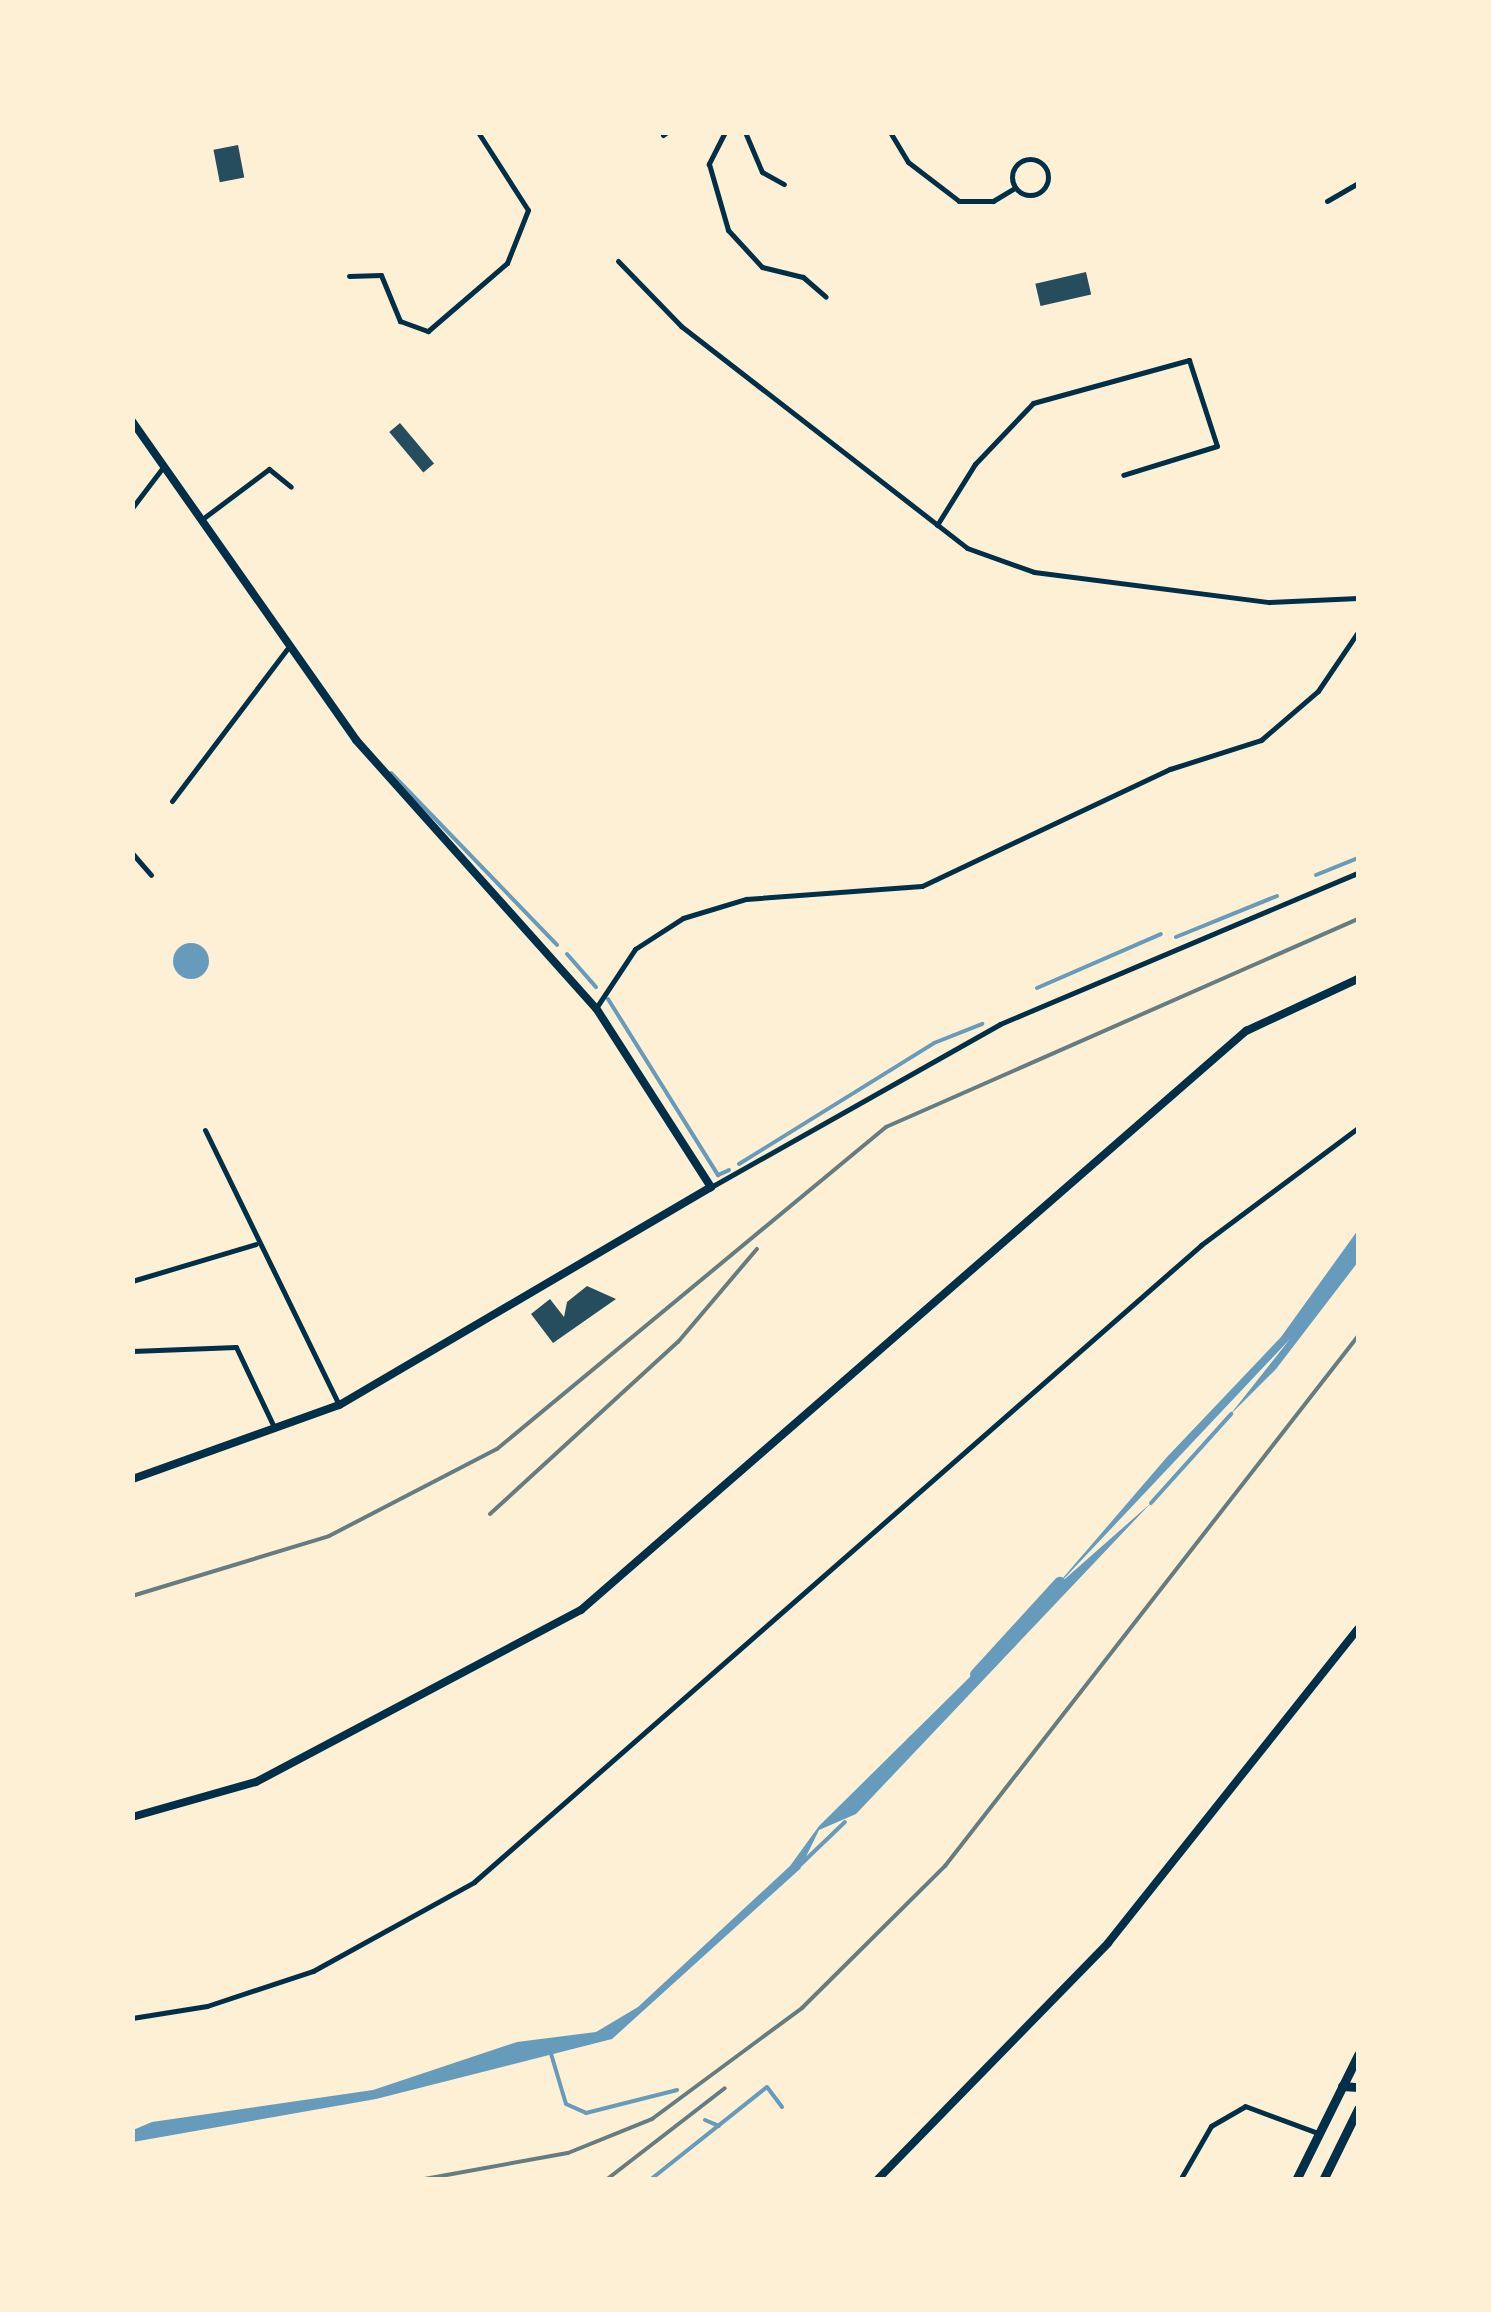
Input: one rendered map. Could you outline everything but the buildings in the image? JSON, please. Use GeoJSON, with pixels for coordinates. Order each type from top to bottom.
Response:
{"type":"FeatureCollection","features":[{"type":"Feature","properties":{"kind":"highway"},"geometry":{"type":"LineString","coordinates":[[1296,2180],[1358,2055]]}},
{"type":"Feature","properties":{"kind":"highway"},"geometry":{"type":"LineString","coordinates":[[1342,2086],[1358,2087]]}},
{"type":"Feature","properties":{"kind":"highway"},"geometry":{"type":"LineString","coordinates":[[1323,2180],[1358,2109]]}},
{"type":"Feature","properties":{"kind":"street"},"geometry":{"type":"LineString","coordinates":[[350,276],[381,275],[400,321],[428,331],[507,263],[525,200],[478,132]]}},
{"type":"Feature","properties":{"kind":"street"},"geometry":{"type":"LineString","coordinates":[[726,132],[709,164],[728,230],[762,267],[804,276],[826,297]]}},
{"type":"Feature","properties":{"kind":"street"},"geometry":{"type":"LineString","coordinates":[[745,132],[762,172],[784,184]]}},
{"type":"Feature","properties":{"kind":"street"},"geometry":{"type":"LineString","coordinates":[[890,132],[908,162],[960,201],[993,202],[1015,188],[1037,194],[1048,174],[1042,162],[1017,164],[1015,188]]}},
{"type":"Feature","properties":{"kind":"street"},"geometry":{"type":"LineString","coordinates":[[1327,201],[1358,183]]}},
{"type":"Feature","properties":{"kind":"street"},"geometry":{"type":"LineString","coordinates":[[618,261],[681,326],[936,526],[1034,572],[1268,602],[1358,598]]}},
{"type":"Feature","properties":{"kind":"street"},"geometry":{"type":"LineString","coordinates":[[936,526],[976,464],[1032,403],[1189,360],[1218,446],[1123,475]]}},
{"type":"Feature","properties":{"kind":"street"},"geometry":{"type":"LineString","coordinates":[[132,421],[356,740],[596,1008],[712,1187]]}},
{"type":"Feature","properties":{"kind":"street"},"geometry":{"type":"LineString","coordinates":[[132,508],[164,466]]}},
{"type":"Feature","properties":{"kind":"street"},"geometry":{"type":"LineString","coordinates":[[201,520],[269,469],[291,487]]}},
{"type":"Feature","properties":{"kind":"street"},"geometry":{"type":"LineString","coordinates":[[596,1008],[635,949],[698,912],[746,899],[922,886],[1170,770],[1260,740],[1318,691],[1358,632]]}},
{"type":"Feature","properties":{"kind":"street"},"geometry":{"type":"LineString","coordinates":[[172,801],[290,646]]}},
{"type":"Feature","properties":{"kind":"street"},"geometry":{"type":"LineString","coordinates":[[132,853],[151,875]]}},
{"type":"Feature","properties":{"kind":"street"},"geometry":{"type":"LineString","coordinates":[[132,1479],[339,1405],[984,1032],[1358,873]]}},
{"type":"Feature","properties":{"kind":"street"},"geometry":{"type":"LineString","coordinates":[[132,1817],[256,1782],[581,1610],[1246,1031],[1358,980]]}},
{"type":"Feature","properties":{"kind":"street"},"geometry":{"type":"LineString","coordinates":[[132,2018],[298,1976],[474,1882],[1201,1246],[1358,1128]]}},
{"type":"Feature","properties":{"kind":"street"},"geometry":{"type":"LineString","coordinates":[[205,1130],[256,1244],[339,1405]]}},
{"type":"Feature","properties":{"kind":"street"},"geometry":{"type":"LineString","coordinates":[[132,1281],[256,1244]]}},
{"type":"Feature","properties":{"kind":"street"},"geometry":{"type":"LineString","coordinates":[[132,1351],[236,1347],[275,1430]]}},
{"type":"Feature","properties":{"kind":"street"},"geometry":{"type":"LineString","coordinates":[[877,2180],[1099,1953],[1358,1630]]}},
{"type":"Feature","properties":{"kind":"street"},"geometry":{"type":"LineString","coordinates":[[1347,1645],[1358,1639]]}},
{"type":"Feature","properties":{"kind":"street"},"geometry":{"type":"LineString","coordinates":[[1180,2180],[1211,2126],[1245,2106],[1318,2133]]}},
{"type":"Feature","properties":{"kind":"water"},"geometry":{"type":"Polygon","coordinates":[[[191,943],[204,948],[209,961],[204,974],[191,979],[178,974],[173,961],[178,948],[191,943]]]}},
{"type":"Feature","properties":{"kind":"water"},"geometry":{"type":"Polygon","coordinates":[[[1358,1230],[1358,1262],[1276,1369],[1229,1416],[1290,1339],[1058,1585],[1151,1503],[856,1814],[819,1830],[800,1869],[612,2039],[376,2099],[133,2142],[133,2130],[152,2122],[373,2090],[517,2042],[596,2032],[638,2007],[790,1866],[819,1826],[1048,1600],[1050,1593],[1167,1457],[1281,1337],[1358,1230]]]}},
{"type":"Feature","properties":{"kind":"waterway"},"geometry":{"type":"LineString","coordinates":[[391,773],[557,945]]}},
{"type":"Feature","properties":{"kind":"waterway"},"geometry":{"type":"LineString","coordinates":[[1316,875],[1358,858]]}},
{"type":"Feature","properties":{"kind":"waterway"},"geometry":{"type":"LineString","coordinates":[[1176,937],[1277,896]]}},
{"type":"Feature","properties":{"kind":"waterway"},"geometry":{"type":"LineString","coordinates":[[1037,988],[1161,934]]}},
{"type":"Feature","properties":{"kind":"waterway"},"geometry":{"type":"LineString","coordinates":[[567,954],[596,987]]}},
{"type":"Feature","properties":{"kind":"waterway"},"geometry":{"type":"LineString","coordinates":[[608,999],[718,1175],[729,1170]]}},
{"type":"Feature","properties":{"kind":"waterway"},"geometry":{"type":"LineString","coordinates":[[739,1164],[934,1043],[982,1024]]}},
{"type":"Feature","properties":{"kind":"waterway"},"geometry":{"type":"LineString","coordinates":[[1151,1503],[1231,1414]]}},
{"type":"Feature","properties":{"kind":"waterway"},"geometry":{"type":"LineString","coordinates":[[975,1674],[1059,1582]]}},
{"type":"Feature","properties":{"kind":"waterway"},"geometry":{"type":"LineString","coordinates":[[862,1792],[912,1737]]}},
{"type":"Feature","properties":{"kind":"waterway"},"geometry":{"type":"LineString","coordinates":[[798,1867],[845,1822]]}},
{"type":"Feature","properties":{"kind":"waterway"},"geometry":{"type":"LineString","coordinates":[[549,2047],[566,2104],[586,2113],[677,2090]]}},
{"type":"Feature","properties":{"kind":"waterway"},"geometry":{"type":"LineString","coordinates":[[650,2180],[767,2087],[782,2107]]}},
{"type":"Feature","properties":{"kind":"waterway"},"geometry":{"type":"LineString","coordinates":[[705,2120],[719,2126]]}},
{"type":"Feature","properties":{"kind":"waterway"},"geometry":{"type":"LineString","coordinates":[[637,2180],[643,2180]]}},
{"type":"Feature","properties":{"kind":"railway"},"geometry":{"type":"LineString","coordinates":[[132,1596],[329,1536],[497,1449],[886,1127],[1358,919]]}},
{"type":"Feature","properties":{"kind":"railway"},"geometry":{"type":"LineString","coordinates":[[490,1514],[678,1342],[757,1249]]}},
{"type":"Feature","properties":{"kind":"railway"},"geometry":{"type":"LineString","coordinates":[[419,2180],[568,2153],[652,2119],[802,2008],[945,1866],[1358,1336]]}},
{"type":"Feature","properties":{"kind":"railway"},"geometry":{"type":"LineString","coordinates":[[606,2180],[725,2088]]}}]}
